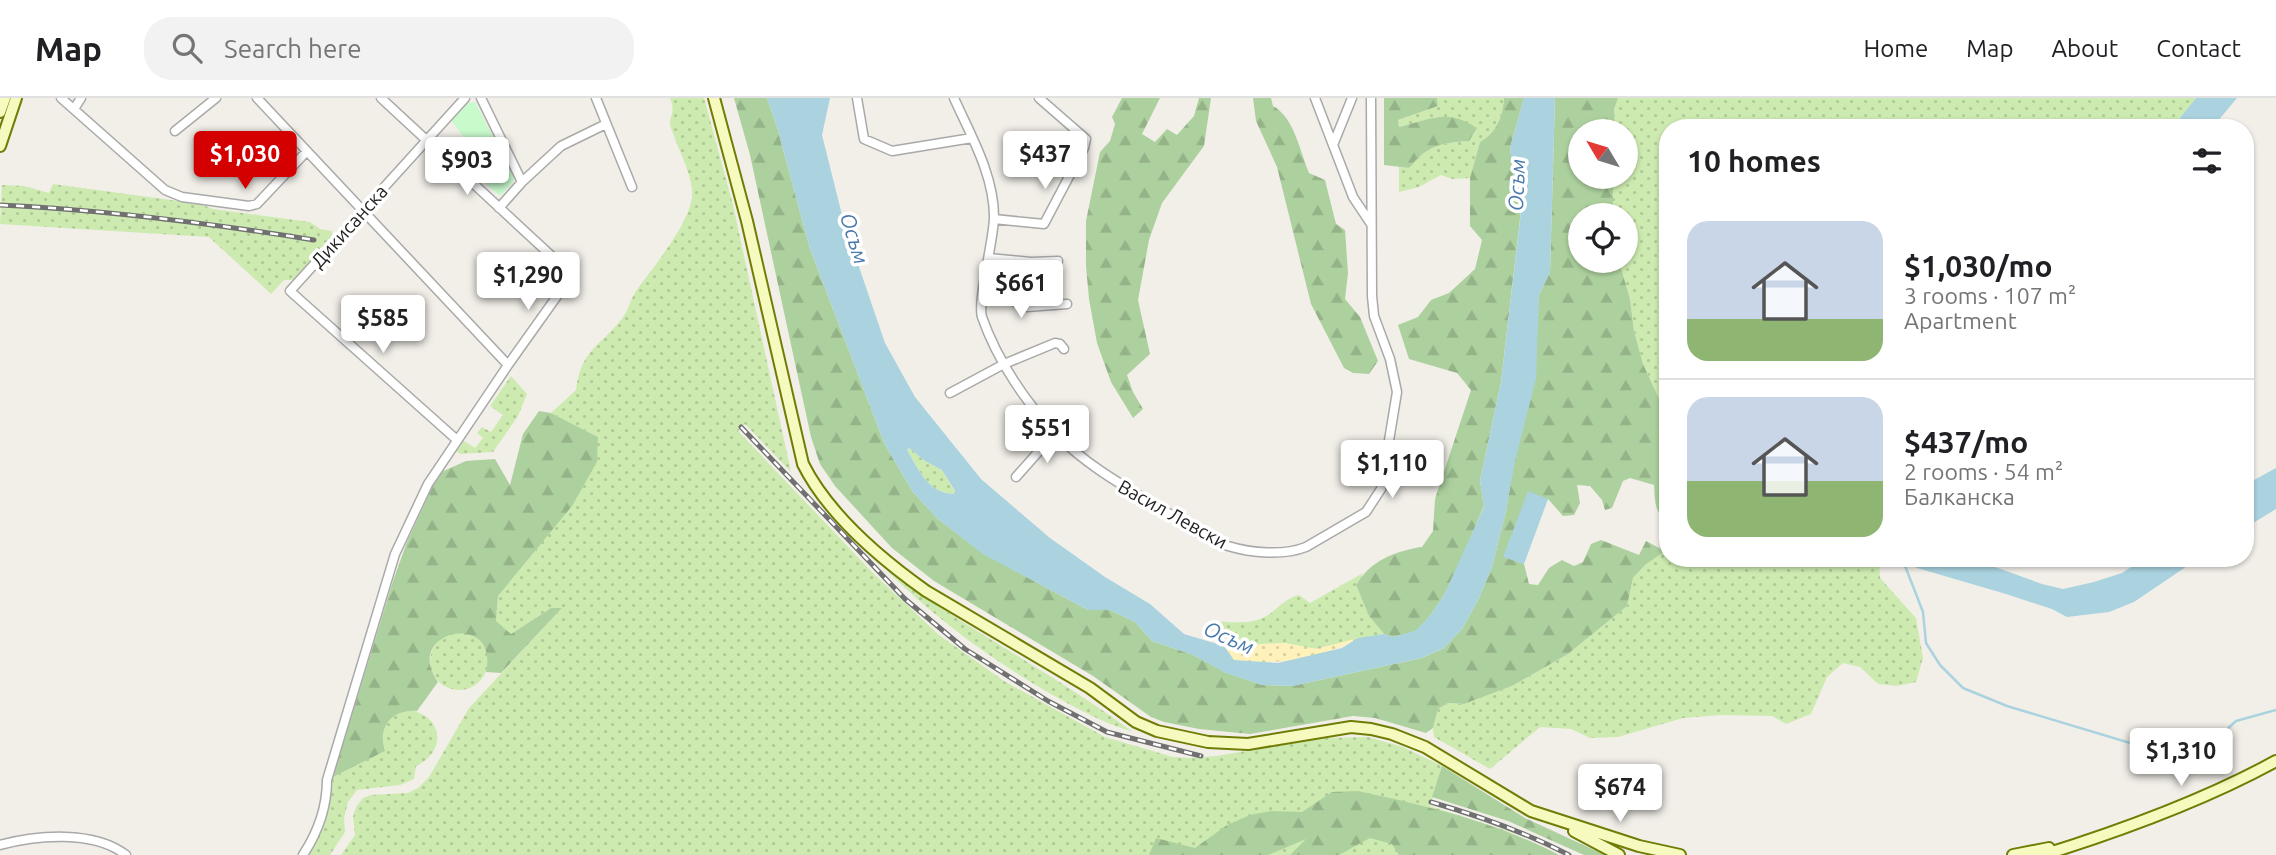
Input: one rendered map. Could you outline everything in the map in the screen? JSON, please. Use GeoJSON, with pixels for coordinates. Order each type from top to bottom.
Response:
{"type":"FeatureCollection","features":[{"type":"Feature","properties":{"kind":"street"},"geometry":{"type":"LineString","coordinates":[[0,112],[5,98]]}},
{"type":"Feature","properties":{"kind":"street"},"geometry":{"type":"LineString","coordinates":[[0,146],[16,98]]}},
{"type":"Feature","properties":{"kind":"street"},"geometry":{"type":"LineString","coordinates":[[61,98],[165,190],[182,197],[249,206],[257,204],[307,151]]}},
{"type":"Feature","properties":{"kind":"street"},"geometry":{"type":"LineString","coordinates":[[74,110],[82,98]]}},
{"type":"Feature","properties":{"kind":"street"},"geometry":{"type":"LineString","coordinates":[[175,131],[216,98]]}},
{"type":"Feature","properties":{"kind":"street"},"geometry":{"type":"LineString","coordinates":[[257,98],[508,365]]}},
{"type":"Feature","properties":{"kind":"street"},"geometry":{"type":"LineString","coordinates":[[303,855],[314,837],[327,797],[327,780],[395,554],[428,484],[572,275],[381,98]]}},
{"type":"Feature","properties":{"kind":"street","name":"Дикисанска"},"geometry":{"type":"LineString","coordinates":[[457,440],[290,291],[465,98]]}},
{"type":"Feature","properties":{"kind":"street"},"geometry":{"type":"LineString","coordinates":[[481,98],[522,182]]}},
{"type":"Feature","properties":{"kind":"street"},"geometry":{"type":"LineString","coordinates":[[596,98],[632,187]]}},
{"type":"Feature","properties":{"kind":"street"},"geometry":{"type":"LineString","coordinates":[[714,98],[747,221],[803,464],[811,481],[826,499],[884,559],[926,591],[1090,688],[1145,727],[1208,742],[1248,744],[1332,729],[1371,729],[1399,736],[1425,747],[1512,802],[1619,855]]}},
{"type":"Feature","properties":{"kind":"street"},"geometry":{"type":"LineString","coordinates":[[857,98],[864,139],[892,151],[972,138]]}},
{"type":"Feature","properties":{"kind":"street","name":"Васил Левски"},"geometry":{"type":"LineString","coordinates":[[954,98],[992,187],[994,219],[981,314],[1004,363],[1055,433],[1097,470],[1209,539],[1243,550],[1297,551],[1366,512],[1381,489],[1397,392],[1390,359],[1374,316],[1371,98]]}},
{"type":"Feature","properties":{"kind":"street"},"geometry":{"type":"LineString","coordinates":[[994,219],[1044,224],[1084,148],[1086,139],[1039,98]]}},
{"type":"Feature","properties":{"kind":"street"},"geometry":{"type":"LineString","coordinates":[[1315,98],[1353,198],[1371,224]]}},
{"type":"Feature","properties":{"kind":"street"},"geometry":{"type":"LineString","coordinates":[[1333,145],[1352,98]]}},
{"type":"Feature","properties":{"kind":"street"},"geometry":{"type":"LineString","coordinates":[[499,208],[522,182],[561,146],[606,124]]}},
{"type":"Feature","properties":{"kind":"street"},"geometry":{"type":"LineString","coordinates":[[989,258],[1031,262],[1058,261]]}},
{"type":"Feature","properties":{"kind":"street"},"geometry":{"type":"LineString","coordinates":[[984,288],[1027,307],[1067,304]]}},
{"type":"Feature","properties":{"kind":"street"},"geometry":{"type":"LineString","coordinates":[[950,393],[1004,363],[1055,343],[1064,349]]}},
{"type":"Feature","properties":{"kind":"street"},"geometry":{"type":"LineString","coordinates":[[1016,477],[1055,433]]}},
{"type":"Feature","properties":{"kind":"street"},"geometry":{"type":"LineString","coordinates":[[2242,780],[2276,761]]}},
{"type":"Feature","properties":{"kind":"street"},"geometry":{"type":"LineString","coordinates":[[2043,855],[2096,839],[2276,769]]}},
{"type":"Feature","properties":{"kind":"street"},"geometry":{"type":"LineString","coordinates":[[1553,820],[1639,846],[1680,855]]}},
{"type":"Feature","properties":{"kind":"street"},"geometry":{"type":"LineString","coordinates":[[0,845],[76,836],[100,841],[126,855]]}},
{"type":"Feature","properties":{"kind":"street"},"geometry":{"type":"LineString","coordinates":[[2013,855],[2096,839]]}},
{"type":"Feature","properties":{"kind":"street"},"geometry":{"type":"LineString","coordinates":[[2067,855],[2096,839]]}},
{"type":"Feature","properties":{"kind":"green space"},"geometry":{"type":"Polygon","coordinates":[[[670,98],[704,98],[733,205],[791,472],[745,424],[738,431],[874,574],[939,635],[1004,681],[1105,737],[1173,757],[1216,756],[1323,738],[1368,737],[1403,747],[1442,766],[1430,806],[1505,830],[1559,855],[341,855],[355,835],[353,817],[363,798],[408,793],[418,788],[429,777],[469,708],[561,609],[551,608],[511,634],[496,622],[498,596],[531,555],[598,437],[551,413],[576,390],[578,377],[587,357],[623,317],[636,291],[672,242],[687,214],[691,201],[691,181],[671,128],[673,108],[670,98]]]}},
{"type":"Feature","properties":{"kind":"green space"},"geometry":{"type":"Polygon","coordinates":[[[734,98],[767,98],[810,249],[885,445],[913,492],[938,519],[984,554],[1088,610],[1110,610],[1135,622],[1152,641],[1191,654],[1227,673],[1262,685],[1292,686],[1422,658],[1444,648],[1462,629],[1492,567],[1506,511],[1539,295],[1550,272],[1555,98],[1618,98],[1614,119],[1568,119],[1568,189],[1613,189],[1613,203],[1568,203],[1568,273],[1622,273],[1643,364],[1659,399],[1659,512],[1654,485],[1630,478],[1623,481],[1612,508],[1605,510],[1602,500],[1590,486],[1577,485],[1580,503],[1574,515],[1563,516],[1548,499],[1504,556],[1524,564],[1529,584],[1538,585],[1549,568],[1562,560],[1574,566],[1583,562],[1591,544],[1601,540],[1639,555],[1646,541],[1659,548],[1659,555],[1633,578],[1627,606],[1568,654],[1512,686],[1464,704],[1448,703],[1438,709],[1433,728],[1426,733],[1375,718],[1353,716],[1250,734],[1199,729],[1151,717],[1093,676],[934,581],[892,548],[835,486],[820,464],[811,437],[750,155],[734,98]]]}},
{"type":"Feature","properties":{"kind":"green space"},"geometry":{"type":"Polygon","coordinates":[[[1122,98],[1160,98],[1142,134],[1155,142],[1167,129],[1177,135],[1194,116],[1199,98],[1211,98],[1204,146],[1162,203],[1149,240],[1138,300],[1150,354],[1127,375],[1143,409],[1133,418],[1111,382],[1097,343],[1086,266],[1086,221],[1100,152],[1110,141],[1115,124],[1112,117],[1122,98]]]}},
{"type":"Feature","properties":{"kind":"green space"},"geometry":{"type":"Polygon","coordinates":[[[1253,98],[1271,98],[1273,106],[1291,126],[1309,173],[1325,180],[1336,224],[1345,230],[1348,273],[1345,299],[1360,317],[1378,361],[1369,374],[1353,373],[1344,368],[1311,304],[1277,167],[1256,121],[1253,98]]]}},
{"type":"Feature","properties":{"kind":"green space"},"geometry":{"type":"Polygon","coordinates":[[[1384,98],[1437,98],[1438,106],[1398,120],[1399,127],[1448,117],[1457,118],[1477,128],[1469,141],[1450,143],[1429,150],[1409,168],[1384,165],[1384,98]]]}},
{"type":"Feature","properties":{"kind":"green space"},"geometry":{"type":"Polygon","coordinates":[[[1437,98],[1504,98],[1498,124],[1480,142],[1470,178],[1452,179],[1441,175],[1419,187],[1399,192],[1399,167],[1409,168],[1422,154],[1436,147],[1469,141],[1436,117],[1399,127],[1398,120],[1438,106],[1437,98]]]}},
{"type":"Feature","properties":{"kind":"green space"},"geometry":{"type":"Polygon","coordinates":[[[1504,98],[1524,98],[1510,148],[1515,185],[1522,202],[1501,382],[1480,481],[1484,506],[1444,595],[1430,616],[1416,631],[1393,637],[1384,634],[1369,616],[1356,585],[1368,569],[1384,558],[1422,547],[1433,531],[1435,499],[1471,390],[1457,373],[1409,359],[1398,325],[1418,317],[1431,300],[1449,293],[1475,269],[1482,240],[1470,226],[1470,178],[1480,142],[1498,124],[1504,98]]]}},
{"type":"Feature","properties":{"kind":"green space"},"geometry":{"type":"Polygon","coordinates":[[[1618,98],[2196,98],[2179,119],[1659,119],[1659,399],[1643,364],[1622,273],[1638,273],[1638,203],[1613,203],[1613,189],[1638,189],[1638,119],[1614,119],[1618,98]]]}},
{"type":"Feature","properties":{"kind":"green space"},"geometry":{"type":"Polygon","coordinates":[[[475,102],[514,177],[514,181],[500,196],[462,163],[469,154],[467,142],[451,120],[467,103],[475,102]]]}},
{"type":"Feature","properties":{"kind":"green space"},"geometry":{"type":"Polygon","coordinates":[[[53,184],[310,222],[320,229],[332,231],[331,239],[293,280],[284,280],[271,294],[209,237],[0,224],[2,185],[24,186],[49,193],[53,184]]]}},
{"type":"Feature","properties":{"kind":"green space"},"geometry":{"type":"Polygon","coordinates":[[[511,376],[527,394],[518,416],[493,452],[460,454],[456,451],[460,443],[464,441],[475,448],[483,438],[477,433],[482,427],[491,432],[503,415],[490,406],[511,376]]]}},
{"type":"Feature","properties":{"kind":"green space"},"geometry":{"type":"Polygon","coordinates":[[[539,411],[551,413],[598,437],[597,462],[572,506],[498,596],[496,621],[511,634],[551,608],[562,608],[501,673],[486,672],[486,652],[479,640],[467,634],[453,634],[441,640],[432,650],[430,664],[438,682],[417,711],[400,713],[389,721],[383,734],[385,751],[333,777],[393,581],[407,542],[439,473],[466,461],[495,459],[510,485],[523,434],[539,411]]]}},
{"type":"Feature","properties":{"kind":"green space"},"geometry":{"type":"Polygon","coordinates":[[[909,448],[942,470],[954,494],[937,489],[925,479],[907,450],[909,448]]]}},
{"type":"Feature","properties":{"kind":"green space"},"geometry":{"type":"Polygon","coordinates":[[[1659,555],[1659,567],[1879,567],[1880,578],[1916,618],[1923,658],[1916,682],[1897,686],[1878,684],[1860,667],[1843,663],[1827,677],[1811,714],[1786,724],[1772,716],[1721,715],[1683,718],[1618,737],[1590,738],[1571,729],[1540,727],[1490,769],[1434,737],[1433,728],[1438,709],[1448,703],[1464,704],[1512,686],[1568,654],[1627,606],[1633,578],[1659,555]]]}},
{"type":"Feature","properties":{"kind":"green space"},"geometry":{"type":"Polygon","coordinates":[[[885,569],[1133,732],[1080,710],[1005,666],[943,621],[885,569]]]}},
{"type":"Feature","properties":{"kind":"green space"},"geometry":{"type":"Polygon","coordinates":[[[1363,573],[1356,585],[1369,616],[1384,634],[1316,649],[1284,643],[1224,646],[1211,621],[1257,620],[1291,598],[1299,595],[1310,603],[1363,573]]]}},
{"type":"Feature","properties":{"kind":"green space"},"geometry":{"type":"Polygon","coordinates":[[[459,632],[470,634],[483,645],[488,661],[486,672],[475,685],[459,690],[448,688],[435,677],[430,661],[432,650],[443,637],[459,632]]]}},
{"type":"Feature","properties":{"kind":"green space"},"geometry":{"type":"Polygon","coordinates":[[[407,710],[428,718],[434,725],[437,743],[433,752],[416,766],[414,779],[400,785],[357,790],[348,802],[344,818],[345,832],[330,855],[308,855],[326,814],[333,777],[384,751],[382,737],[385,725],[394,716],[407,710]]]}},
{"type":"Feature","properties":{"kind":"green space"},"geometry":{"type":"Polygon","coordinates":[[[1442,766],[1525,818],[1605,855],[1584,855],[1508,821],[1432,797],[1442,766]]]}},
{"type":"Feature","properties":{"kind":"green space"},"geometry":{"type":"Polygon","coordinates":[[[1358,791],[1486,824],[1559,855],[1399,855],[1392,844],[1370,838],[1339,855],[1290,855],[1306,839],[1268,855],[1149,855],[1156,838],[1195,848],[1227,825],[1250,815],[1271,811],[1302,812],[1332,792],[1358,791]]]}},
{"type":"Feature","properties":{"kind":"sand"},"geometry":{"type":"Polygon","coordinates":[[[1358,638],[1329,652],[1298,660],[1266,662],[1233,660],[1224,646],[1284,643],[1316,649],[1358,638]]]}},
{"type":"Feature","properties":{"kind":"water","name":"Осъм"},"geometry":{"type":"Polygon","coordinates":[[[767,98],[830,98],[822,135],[844,223],[885,343],[915,397],[981,479],[1050,538],[1105,577],[1150,604],[1184,634],[1224,646],[1234,660],[1278,663],[1342,648],[1358,638],[1384,634],[1393,637],[1415,631],[1430,616],[1444,595],[1484,507],[1480,481],[1501,382],[1522,203],[1515,185],[1510,148],[1524,98],[1555,98],[1550,272],[1539,295],[1536,379],[1492,567],[1462,629],[1444,648],[1422,658],[1292,686],[1262,685],[1226,673],[1191,654],[1152,641],[1135,622],[1110,610],[1088,610],[983,554],[938,519],[913,492],[885,445],[810,249],[767,98]],[[909,448],[907,450],[931,485],[937,490],[954,494],[955,491],[942,470],[909,448]]]}},
{"type":"Feature","properties":{"kind":"water"},"geometry":{"type":"Polygon","coordinates":[[[2196,98],[2237,98],[2220,119],[2179,119],[2196,98]]]}},
{"type":"Feature","properties":{"kind":"water"},"geometry":{"type":"Polygon","coordinates":[[[2276,468],[2276,509],[2254,522],[2254,480],[2276,468]]]}},
{"type":"Feature","properties":{"kind":"water"},"geometry":{"type":"Polygon","coordinates":[[[1528,491],[1548,499],[1524,564],[1503,557],[1528,491]]]}},
{"type":"Feature","properties":{"kind":"water"},"geometry":{"type":"Polygon","coordinates":[[[1995,567],[2063,589],[2122,573],[2131,567],[2186,567],[2134,602],[2109,612],[2067,617],[2052,609],[1917,568],[1995,567]]]}},
{"type":"Feature","properties":{"kind":"waterway"},"geometry":{"type":"LineString","coordinates":[[1906,567],[1923,612],[1926,643],[1940,665],[1963,688],[2007,706],[2170,755],[2197,757],[2236,721],[2276,710]]}},
{"type":"Feature","properties":{"kind":"railway"},"geometry":{"type":"LineString","coordinates":[[0,205],[157,218],[314,240]]}},
{"type":"Feature","properties":{"kind":"railway"},"geometry":{"type":"LineString","coordinates":[[741,427],[905,599],[965,649],[1048,701],[1107,732],[1201,756]]}},
{"type":"Feature","properties":{"kind":"railway"},"geometry":{"type":"LineString","coordinates":[[1431,802],[1502,825],[1569,855]]}}]}
